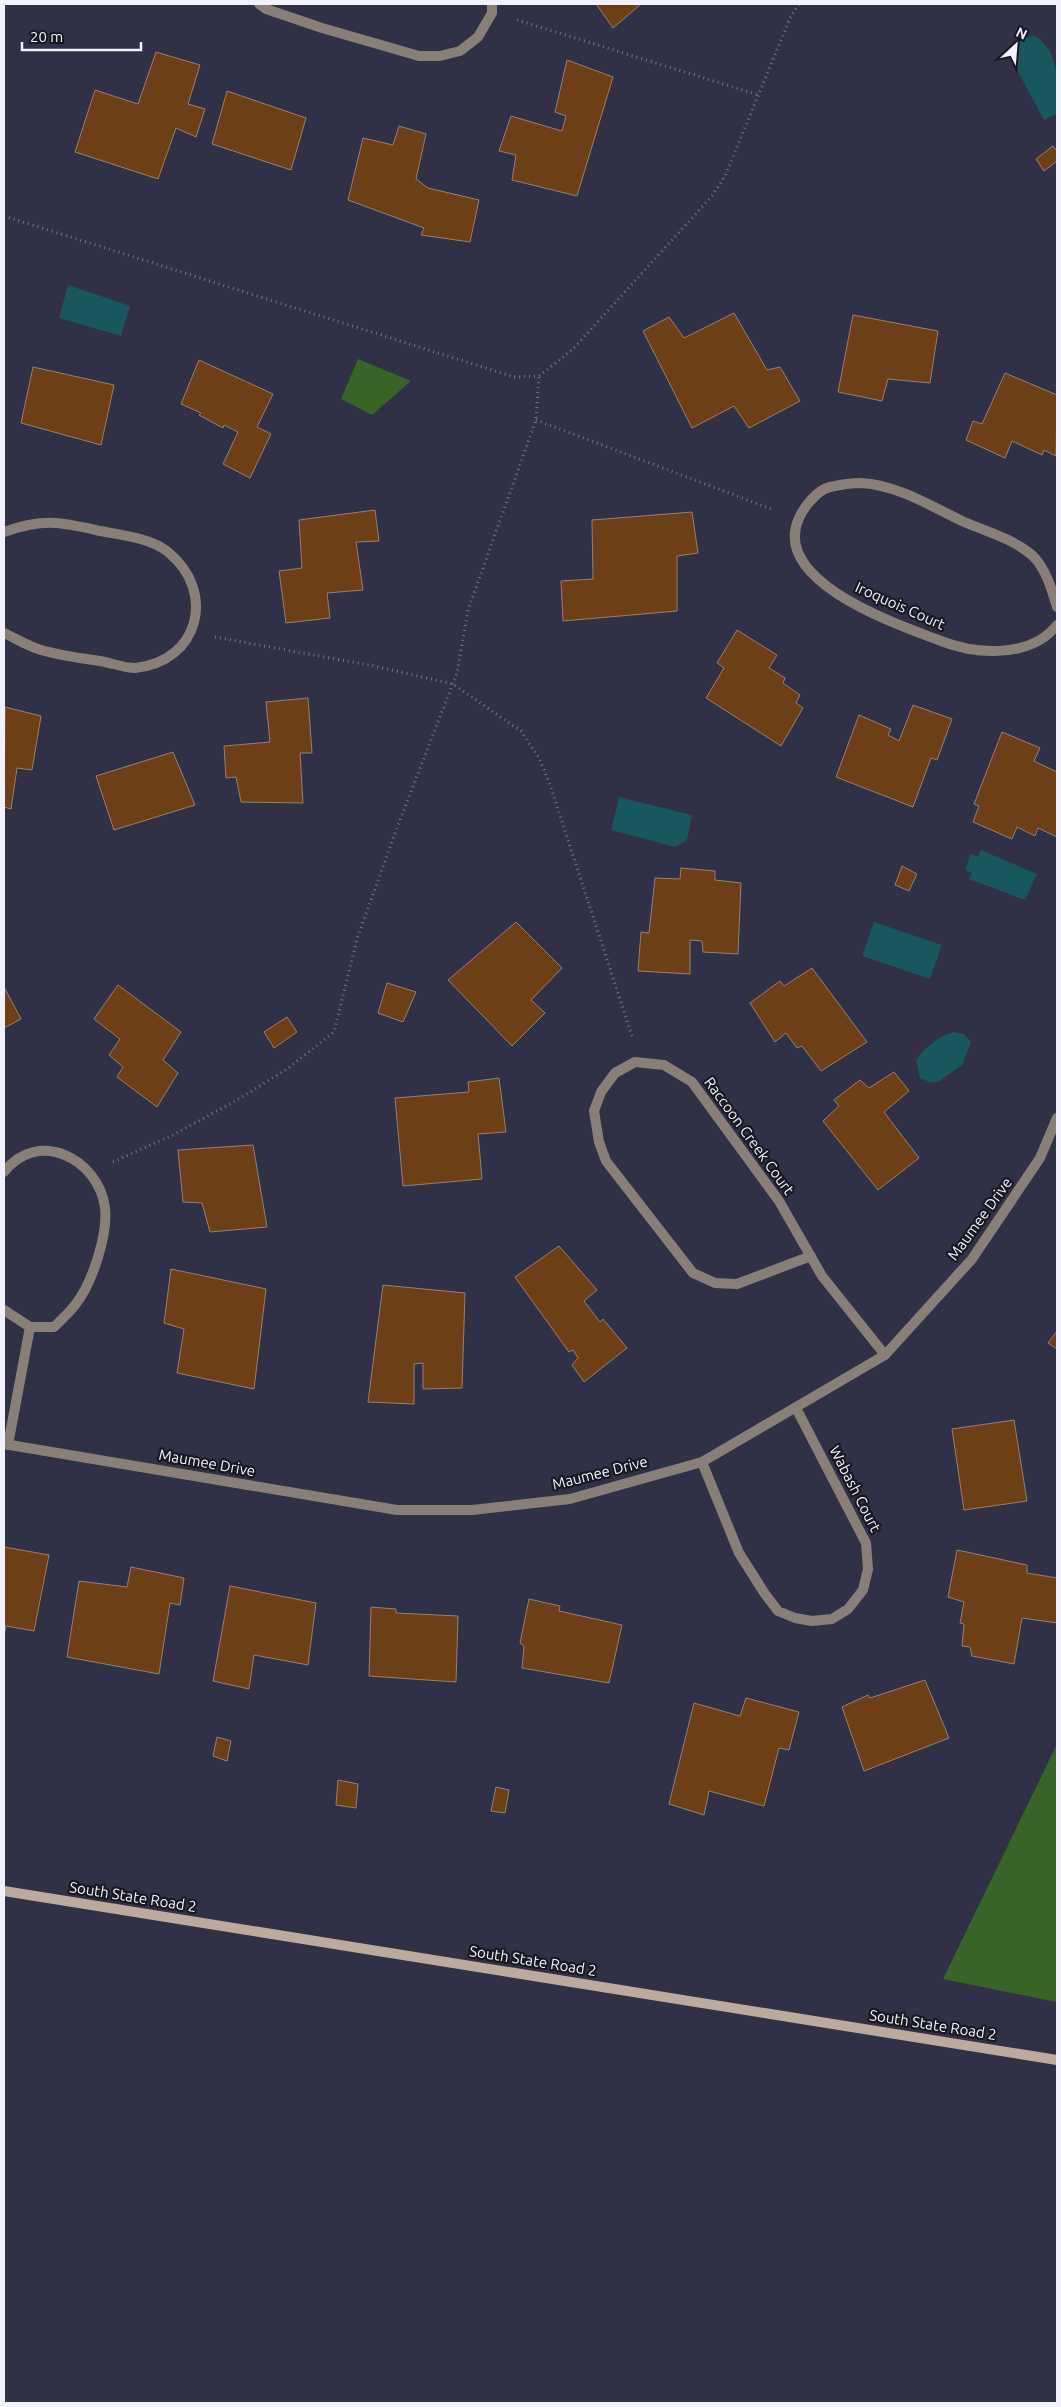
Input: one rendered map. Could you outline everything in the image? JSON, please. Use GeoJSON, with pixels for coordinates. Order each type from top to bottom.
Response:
{"type":"FeatureCollection","features":[{"type":"Feature","properties":{"kind":"main road","name":"South State Road 2"},"geometry":{"type":"LineString","coordinates":[[4,1891],[1057,2060]]}},
{"type":"Feature","properties":{"kind":"street"},"geometry":{"type":"LineString","coordinates":[[259,4],[266,9],[322,28],[419,56],[440,56],[460,51],[478,37],[492,8]]}},
{"type":"Feature","properties":{"kind":"street","name":"Iroquois Court"},"geometry":{"type":"LineString","coordinates":[[1057,607],[1050,583],[1033,557],[1002,537],[895,490],[859,483],[827,487],[808,502],[798,519],[794,538],[802,560],[815,578],[866,610],[942,641],[970,650],[1016,650],[1050,634],[1057,625]]}},
{"type":"Feature","properties":{"kind":"street"},"geometry":{"type":"LineString","coordinates":[[4,532],[23,525],[46,521],[69,523],[129,535],[167,551],[183,567],[192,583],[198,606],[194,627],[179,649],[157,662],[134,668],[38,649],[4,632]]}},
{"type":"Feature","properties":{"kind":"street"},"geometry":{"type":"LineString","coordinates":[[640,1062],[635,1062],[615,1073],[601,1092],[594,1111],[600,1142],[606,1161],[693,1273],[716,1283],[737,1284],[811,1256]]}},
{"type":"Feature","properties":{"kind":"street","name":"Raccoon Creek Court"},"geometry":{"type":"LineString","coordinates":[[640,1062],[664,1065],[692,1082],[779,1201],[822,1276],[885,1355]]}},
{"type":"Feature","properties":{"kind":"street","name":"Maumee Drive"},"geometry":{"type":"LineString","coordinates":[[6,1444],[397,1510],[472,1510],[570,1499],[702,1462],[885,1355],[972,1259],[1040,1158],[1057,1118]]}},
{"type":"Feature","properties":{"kind":"street"},"geometry":{"type":"LineString","coordinates":[[4,1172],[9,1166],[31,1151],[51,1150],[67,1157],[90,1172],[98,1186],[105,1207],[104,1230],[92,1275],[76,1304],[54,1327],[30,1327],[4,1310]]}},
{"type":"Feature","properties":{"kind":"street"},"geometry":{"type":"LineString","coordinates":[[6,1444],[30,1327]]}},
{"type":"Feature","properties":{"kind":"street","name":"Wabash Court"},"geometry":{"type":"LineString","coordinates":[[702,1462],[740,1553],[765,1594],[778,1610],[795,1618],[812,1621],[832,1619],[848,1609],[863,1590],[868,1569],[866,1543],[796,1408]]}},
{"type":"Feature","properties":{"kind":"path"},"geometry":{"type":"LineString","coordinates":[[4,216],[514,377],[539,376],[573,349],[712,196],[726,176],[791,16],[799,4]]}},
{"type":"Feature","properties":{"kind":"path"},"geometry":{"type":"LineString","coordinates":[[492,8],[759,95]]}},
{"type":"Feature","properties":{"kind":"path"},"geometry":{"type":"LineString","coordinates":[[90,1172],[172,1135],[237,1100],[287,1069],[334,1032],[357,939],[398,825],[458,673],[468,610],[536,420],[539,376]]}},
{"type":"Feature","properties":{"kind":"path"},"geometry":{"type":"LineString","coordinates":[[536,420],[798,519]]}},
{"type":"Feature","properties":{"kind":"path"},"geometry":{"type":"LineString","coordinates":[[190,633],[374,666],[453,684],[521,731],[539,758],[549,782],[640,1062]]}},
{"type":"Feature","properties":{"kind":"green space"},"geometry":{"type":"Polygon","coordinates":[[[358,359],[411,381],[372,415],[341,399],[358,359]]]}},
{"type":"Feature","properties":{"kind":"green space"},"geometry":{"type":"Polygon","coordinates":[[[1057,1744],[1057,2002],[943,1979],[1057,1744]]]}},
{"type":"Feature","properties":{"kind":"shaded area"},"geometry":{"type":"Polygon","coordinates":[[[1033,35],[1049,49],[1056,68],[1057,114],[1044,120],[1009,55],[1013,45],[1033,35]]]}},
{"type":"Feature","properties":{"kind":"shaded area"},"geometry":{"type":"Polygon","coordinates":[[[68,285],[130,306],[121,336],[59,318],[68,285]]]}},
{"type":"Feature","properties":{"kind":"shaded area"},"geometry":{"type":"Polygon","coordinates":[[[619,797],[692,815],[687,840],[675,847],[611,830],[619,797]]]}},
{"type":"Feature","properties":{"kind":"shaded area"},"geometry":{"type":"Polygon","coordinates":[[[981,850],[1037,874],[1025,900],[969,879],[972,873],[965,870],[971,853],[978,857],[981,850]]]}},
{"type":"Feature","properties":{"kind":"shaded area"},"geometry":{"type":"Polygon","coordinates":[[[874,922],[942,945],[930,979],[862,956],[874,922]]]}},
{"type":"Feature","properties":{"kind":"shaded area"},"geometry":{"type":"Polygon","coordinates":[[[953,1032],[964,1034],[971,1042],[962,1065],[938,1082],[929,1082],[920,1078],[916,1060],[932,1043],[953,1032]]]}},
{"type":"Feature","properties":{"kind":"building"},"geometry":{"type":"Polygon","coordinates":[[[596,4],[641,4],[613,28],[596,4]]]}},
{"type":"Feature","properties":{"kind":"building"},"geometry":{"type":"Polygon","coordinates":[[[156,52],[200,65],[188,104],[205,109],[196,137],[176,128],[158,179],[75,152],[95,90],[138,104],[156,52]]]}},
{"type":"Feature","properties":{"kind":"building"},"geometry":{"type":"Polygon","coordinates":[[[567,60],[613,77],[577,196],[512,180],[516,155],[499,151],[511,116],[562,131],[566,116],[555,112],[567,60]]]}},
{"type":"Feature","properties":{"kind":"building"},"geometry":{"type":"Polygon","coordinates":[[[227,91],[306,118],[291,170],[212,144],[227,91]]]}},
{"type":"Feature","properties":{"kind":"building"},"geometry":{"type":"Polygon","coordinates":[[[399,126],[426,134],[416,179],[428,188],[479,200],[470,242],[421,235],[424,228],[348,200],[363,138],[393,145],[399,126]]]}},
{"type":"Feature","properties":{"kind":"building"},"geometry":{"type":"Polygon","coordinates":[[[1053,146],[1057,151],[1057,161],[1044,171],[1036,159],[1053,146]]]}},
{"type":"Feature","properties":{"kind":"building"},"geometry":{"type":"Polygon","coordinates":[[[734,313],[767,370],[780,367],[800,401],[749,428],[734,406],[692,428],[643,331],[669,317],[684,338],[734,313]]]}},
{"type":"Feature","properties":{"kind":"building"},"geometry":{"type":"Polygon","coordinates":[[[853,315],[938,331],[930,383],[888,379],[882,401],[838,392],[853,315]]]}},
{"type":"Feature","properties":{"kind":"building"},"geometry":{"type":"Polygon","coordinates":[[[199,360],[273,394],[257,427],[271,434],[250,478],[223,464],[238,432],[224,425],[223,428],[199,415],[201,413],[181,404],[199,360]]]}},
{"type":"Feature","properties":{"kind":"building"},"geometry":{"type":"Polygon","coordinates":[[[33,367],[114,385],[101,445],[21,423],[33,367]]]}},
{"type":"Feature","properties":{"kind":"building"},"geometry":{"type":"Polygon","coordinates":[[[1005,373],[1057,395],[1056,456],[1044,450],[1042,455],[1012,441],[1005,458],[966,440],[973,421],[982,424],[1005,373]]]}},
{"type":"Feature","properties":{"kind":"building"},"geometry":{"type":"Polygon","coordinates":[[[375,510],[379,541],[356,542],[363,590],[327,593],[330,618],[286,623],[279,571],[302,568],[299,520],[375,510]]]}},
{"type":"Feature","properties":{"kind":"building"},"geometry":{"type":"Polygon","coordinates":[[[692,512],[698,553],[677,556],[677,611],[563,621],[561,581],[593,579],[592,520],[692,512]]]}},
{"type":"Feature","properties":{"kind":"building"},"geometry":{"type":"Polygon","coordinates":[[[737,630],[777,655],[769,668],[785,678],[783,683],[800,695],[796,703],[803,708],[781,746],[706,698],[724,668],[717,663],[737,630]]]}},
{"type":"Feature","properties":{"kind":"building"},"geometry":{"type":"Polygon","coordinates":[[[308,698],[312,753],[300,753],[303,803],[241,802],[236,777],[226,778],[224,746],[270,742],[266,702],[308,698]]]}},
{"type":"Feature","properties":{"kind":"building"},"geometry":{"type":"Polygon","coordinates":[[[913,705],[952,719],[937,760],[931,758],[913,807],[836,777],[859,715],[891,729],[888,735],[899,741],[913,705]]]}},
{"type":"Feature","properties":{"kind":"building"},"geometry":{"type":"Polygon","coordinates":[[[5,707],[41,716],[32,770],[17,768],[11,809],[4,807],[5,707]]]}},
{"type":"Feature","properties":{"kind":"building"},"geometry":{"type":"Polygon","coordinates":[[[1002,732],[1040,748],[1034,761],[1057,772],[1057,837],[1038,828],[1035,836],[1017,827],[1012,839],[973,822],[979,806],[974,804],[1002,732]]]}},
{"type":"Feature","properties":{"kind":"building"},"geometry":{"type":"Polygon","coordinates":[[[173,752],[195,805],[114,830],[96,776],[173,752]]]}},
{"type":"Feature","properties":{"kind":"building"},"geometry":{"type":"Polygon","coordinates":[[[902,866],[917,874],[909,891],[895,885],[902,866]]]}},
{"type":"Feature","properties":{"kind":"building"},"geometry":{"type":"Polygon","coordinates":[[[681,868],[715,871],[715,880],[741,883],[738,954],[703,952],[702,941],[690,940],[690,974],[638,971],[641,932],[649,933],[655,878],[680,879],[681,868]]]}},
{"type":"Feature","properties":{"kind":"building"},"geometry":{"type":"Polygon","coordinates":[[[516,922],[562,968],[531,1000],[545,1013],[512,1046],[448,980],[516,922]]]}},
{"type":"Feature","properties":{"kind":"building"},"geometry":{"type":"Polygon","coordinates":[[[812,968],[867,1042],[821,1071],[802,1046],[797,1048],[786,1033],[775,1042],[750,1003],[780,981],[784,986],[812,968]]]}},
{"type":"Feature","properties":{"kind":"building"},"geometry":{"type":"Polygon","coordinates":[[[387,983],[416,992],[403,1022],[378,1013],[387,983]]]}},
{"type":"Feature","properties":{"kind":"building"},"geometry":{"type":"Polygon","coordinates":[[[118,985],[181,1032],[163,1060],[178,1073],[157,1107],[117,1077],[123,1067],[109,1055],[120,1039],[94,1019],[118,985]]]}},
{"type":"Feature","properties":{"kind":"building"},"geometry":{"type":"Polygon","coordinates":[[[4,987],[21,1019],[4,1028],[4,987]]]}},
{"type":"Feature","properties":{"kind":"building"},"geometry":{"type":"Polygon","coordinates":[[[287,1017],[297,1032],[274,1048],[264,1032],[287,1017]]]}},
{"type":"Feature","properties":{"kind":"building"},"geometry":{"type":"Polygon","coordinates":[[[894,1072],[909,1091],[884,1112],[919,1158],[878,1190],[823,1121],[839,1106],[834,1100],[860,1080],[869,1088],[894,1072]]]}},
{"type":"Feature","properties":{"kind":"building"},"geometry":{"type":"Polygon","coordinates":[[[499,1078],[506,1132],[478,1134],[482,1179],[403,1186],[395,1098],[469,1092],[468,1082],[499,1078]]]}},
{"type":"Feature","properties":{"kind":"building"},"geometry":{"type":"Polygon","coordinates":[[[253,1145],[267,1227],[210,1232],[202,1203],[183,1202],[178,1150],[253,1145]]]}},
{"type":"Feature","properties":{"kind":"building"},"geometry":{"type":"Polygon","coordinates":[[[559,1246],[597,1290],[584,1301],[600,1322],[603,1319],[627,1348],[584,1382],[572,1365],[578,1358],[573,1350],[569,1352],[515,1277],[559,1246]]]}},
{"type":"Feature","properties":{"kind":"building"},"geometry":{"type":"Polygon","coordinates":[[[171,1269],[266,1289],[254,1389],[177,1373],[184,1329],[164,1323],[171,1269]]]}},
{"type":"Feature","properties":{"kind":"building"},"geometry":{"type":"Polygon","coordinates":[[[383,1285],[465,1293],[462,1388],[423,1389],[423,1363],[414,1364],[414,1404],[368,1402],[383,1285]]]}},
{"type":"Feature","properties":{"kind":"building"},"geometry":{"type":"Polygon","coordinates":[[[1057,1331],[1057,1349],[1048,1343],[1057,1331]]]}},
{"type":"Feature","properties":{"kind":"building"},"geometry":{"type":"Polygon","coordinates":[[[1014,1420],[1027,1501],[964,1510],[952,1429],[1014,1420]]]}},
{"type":"Feature","properties":{"kind":"building"},"geometry":{"type":"Polygon","coordinates":[[[4,1547],[49,1555],[34,1631],[6,1626],[4,1637],[4,1547]]]}},
{"type":"Feature","properties":{"kind":"building"},"geometry":{"type":"Polygon","coordinates":[[[957,1550],[1027,1565],[1027,1573],[1057,1578],[1057,1623],[1022,1618],[1014,1664],[972,1656],[970,1647],[962,1646],[964,1624],[960,1623],[964,1602],[948,1597],[957,1550]]]}},
{"type":"Feature","properties":{"kind":"building"},"geometry":{"type":"Polygon","coordinates":[[[131,1567],[184,1578],[180,1605],[170,1603],[159,1674],[67,1657],[79,1581],[127,1587],[131,1567]]]}},
{"type":"Feature","properties":{"kind":"building"},"geometry":{"type":"Polygon","coordinates":[[[230,1586],[316,1603],[308,1665],[254,1655],[249,1689],[213,1681],[230,1586]]]}},
{"type":"Feature","properties":{"kind":"building"},"geometry":{"type":"Polygon","coordinates":[[[529,1599],[560,1606],[559,1611],[622,1625],[609,1683],[522,1668],[524,1646],[520,1643],[529,1599]]]}},
{"type":"Feature","properties":{"kind":"building"},"geometry":{"type":"Polygon","coordinates":[[[371,1607],[396,1609],[396,1613],[458,1616],[456,1682],[369,1676],[371,1607]]]}},
{"type":"Feature","properties":{"kind":"building"},"geometry":{"type":"Polygon","coordinates":[[[925,1680],[949,1738],[864,1771],[842,1707],[868,1695],[870,1698],[925,1680]]]}},
{"type":"Feature","properties":{"kind":"building"},"geometry":{"type":"Polygon","coordinates":[[[746,1698],[799,1712],[789,1750],[779,1748],[764,1806],[709,1791],[704,1815],[669,1804],[694,1703],[740,1716],[746,1698]]]}},
{"type":"Feature","properties":{"kind":"building"},"geometry":{"type":"Polygon","coordinates":[[[217,1737],[231,1741],[227,1761],[213,1756],[217,1737]]]}},
{"type":"Feature","properties":{"kind":"building"},"geometry":{"type":"Polygon","coordinates":[[[338,1780],[358,1784],[356,1808],[336,1805],[338,1780]]]}},
{"type":"Feature","properties":{"kind":"building"},"geometry":{"type":"Polygon","coordinates":[[[496,1787],[509,1790],[505,1813],[491,1811],[496,1787]]]}}]}
